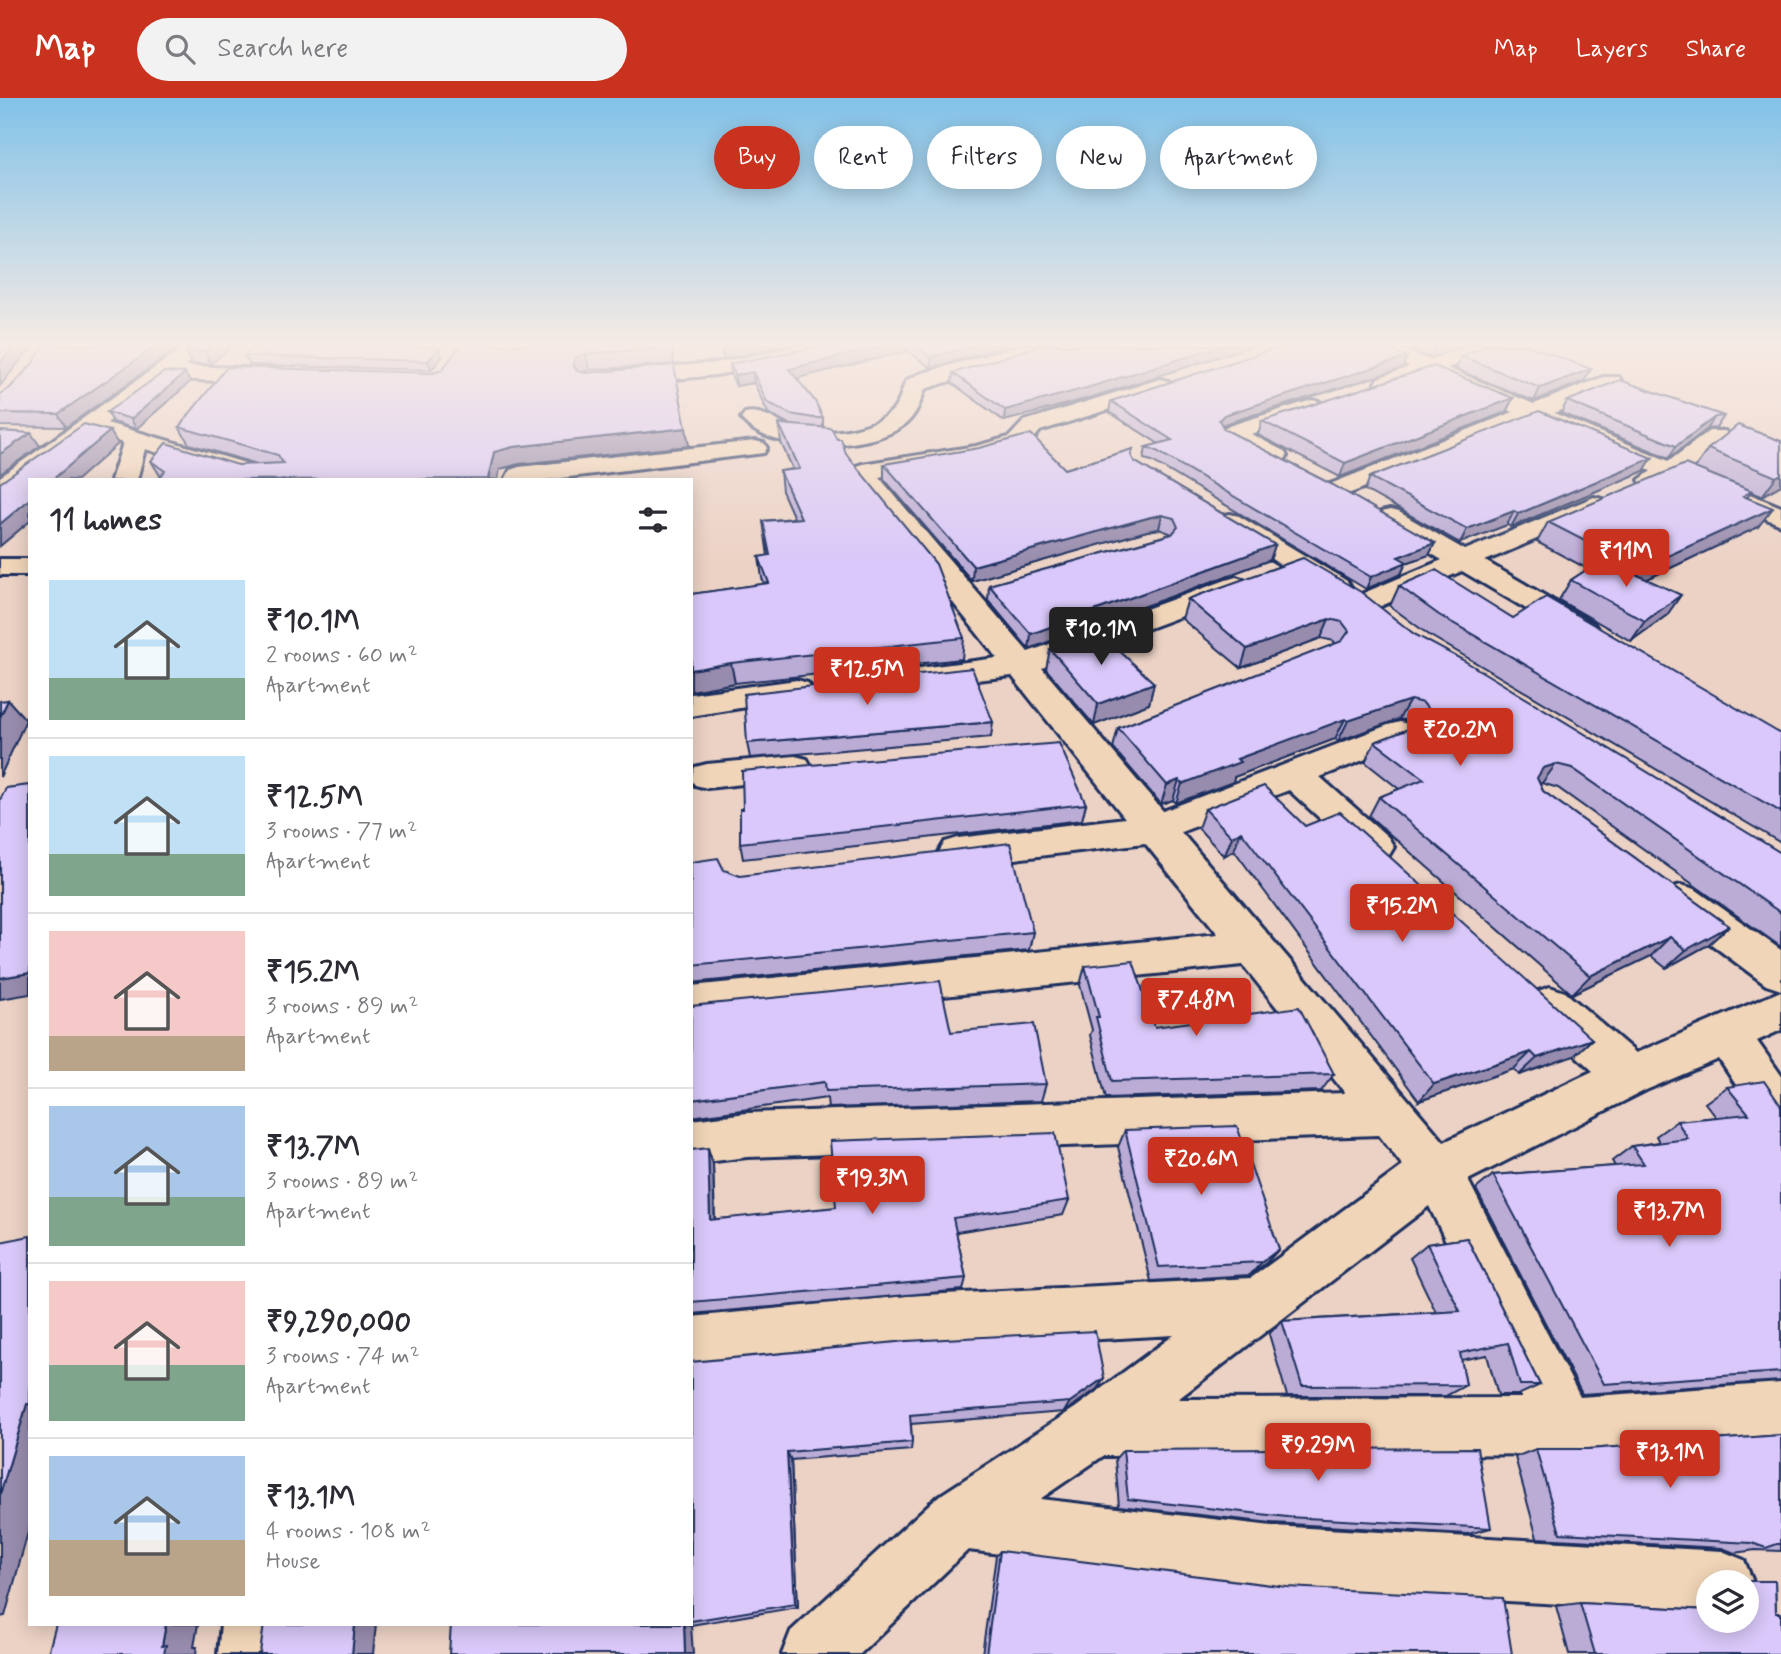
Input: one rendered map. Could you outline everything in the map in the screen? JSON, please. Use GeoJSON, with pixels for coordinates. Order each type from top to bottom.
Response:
{"type":"FeatureCollection","features":[{"type":"Feature","properties":{"kind":"street"},"geometry":{"type":"LineString","coordinates":[[0,489],[99,418]]}},
{"type":"Feature","properties":{"kind":"street"},"geometry":{"type":"LineString","coordinates":[[753,418],[791,435],[841,436],[871,432],[898,418]]}},
{"type":"Feature","properties":{"kind":"street"},"geometry":{"type":"LineString","coordinates":[[1059,418],[1032,426],[1018,442],[978,453],[862,472],[976,592],[1021,665],[1098,738],[1156,828],[1437,1170],[1565,1426]]}},
{"type":"Feature","properties":{"kind":"street"},"geometry":{"type":"LineString","coordinates":[[1278,418],[1230,433],[1316,477],[1606,643]]}},
{"type":"Feature","properties":{"kind":"street"},"geometry":{"type":"LineString","coordinates":[[1316,477],[1517,418]]}},
{"type":"Feature","properties":{"kind":"street"},"geometry":{"type":"LineString","coordinates":[[1544,418],[1781,517]]}},
{"type":"Feature","properties":{"kind":"street"},"geometry":{"type":"LineString","coordinates":[[36,436],[79,431],[136,439],[270,478]]}},
{"type":"Feature","properties":{"kind":"street"},"geometry":{"type":"LineString","coordinates":[[1363,603],[1672,471],[1717,436]]}},
{"type":"Feature","properties":{"kind":"street"},"geometry":{"type":"LineString","coordinates":[[125,478],[136,439]]}},
{"type":"Feature","properties":{"kind":"street"},"geometry":{"type":"LineString","coordinates":[[518,478],[519,475],[755,448]]}},
{"type":"Feature","properties":{"kind":"street"},"geometry":{"type":"LineString","coordinates":[[1209,509],[1363,603],[1395,628]]}},
{"type":"Feature","properties":{"kind":"street"},"geometry":{"type":"LineString","coordinates":[[899,679],[1021,665],[1298,563]]}},
{"type":"Feature","properties":{"kind":"street"},"geometry":{"type":"LineString","coordinates":[[0,567],[28,567]]}},
{"type":"Feature","properties":{"kind":"street"},"geometry":{"type":"LineString","coordinates":[[693,705],[830,686]]}},
{"type":"Feature","properties":{"kind":"street"},"geometry":{"type":"LineString","coordinates":[[922,856],[1156,828],[1400,733]]}},
{"type":"Feature","properties":{"kind":"street"},"geometry":{"type":"LineString","coordinates":[[1045,747],[1098,738]]}},
{"type":"Feature","properties":{"kind":"street"},"geometry":{"type":"LineString","coordinates":[[707,776],[828,765]]}},
{"type":"Feature","properties":{"kind":"street"},"geometry":{"type":"LineString","coordinates":[[1294,774],[1406,875]]}},
{"type":"Feature","properties":{"kind":"street"},"geometry":{"type":"LineString","coordinates":[[1651,878],[1781,973]]}},
{"type":"Feature","properties":{"kind":"street"},"geometry":{"type":"LineString","coordinates":[[693,1004],[1254,947]]}},
{"type":"Feature","properties":{"kind":"street"},"geometry":{"type":"LineString","coordinates":[[1528,985],[1630,1076]]}},
{"type":"Feature","properties":{"kind":"street"},"geometry":{"type":"LineString","coordinates":[[814,1654],[957,1519],[1095,1429],[1437,1170],[1630,1076],[1728,1035],[1781,1009]]}},
{"type":"Feature","properties":{"kind":"street"},"geometry":{"type":"LineString","coordinates":[[1728,1035],[1781,1114]]}},
{"type":"Feature","properties":{"kind":"street"},"geometry":{"type":"LineString","coordinates":[[693,1142],[747,1135],[1390,1113]]}},
{"type":"Feature","properties":{"kind":"street"},"geometry":{"type":"LineString","coordinates":[[693,1345],[906,1323],[1261,1304]]}},
{"type":"Feature","properties":{"kind":"street"},"geometry":{"type":"LineString","coordinates":[[1095,1429],[1565,1426],[1781,1411]]}},
{"type":"Feature","properties":{"kind":"street"},"geometry":{"type":"LineString","coordinates":[[957,1519],[1272,1557],[1696,1581]]}},
{"type":"Feature","properties":{"kind":"street"},"geometry":{"type":"LineString","coordinates":[[1759,1584],[1781,1585]]}},
{"type":"Feature","properties":{"kind":"street"},"geometry":{"type":"LineString","coordinates":[[250,1654],[253,1626]]}},
{"type":"Feature","properties":{"kind":"building"},"geometry":{"type":"Polygon","coordinates":[[[187,418],[684,418],[686,428],[513,447],[494,452],[488,478],[160,478],[165,471],[151,461],[166,443],[238,465],[283,463],[278,455],[179,427],[187,418]]]}},
{"type":"Feature","properties":{"kind":"building"},"geometry":{"type":"Polygon","coordinates":[[[1137,418],[1221,418],[1219,420],[1224,429],[1333,485],[1435,543],[1398,557],[1407,562],[1371,577],[1146,447],[1172,440],[1137,418]]]}},
{"type":"Feature","properties":{"kind":"building"},"geometry":{"type":"Polygon","coordinates":[[[1273,418],[1462,418],[1345,463],[1262,421],[1273,418]]]}},
{"type":"Feature","properties":{"kind":"building"},"geometry":{"type":"Polygon","coordinates":[[[1522,418],[1555,418],[1652,458],[1518,514],[1514,511],[1467,529],[1370,477],[1522,418]]]}},
{"type":"Feature","properties":{"kind":"building"},"geometry":{"type":"Polygon","coordinates":[[[1607,418],[1714,418],[1676,446],[1607,418]]]}},
{"type":"Feature","properties":{"kind":"building"},"geometry":{"type":"Polygon","coordinates":[[[84,424],[110,431],[54,478],[28,478],[28,501],[0,524],[0,483],[84,424]]]}},
{"type":"Feature","properties":{"kind":"building"},"geometry":{"type":"Polygon","coordinates":[[[779,424],[831,428],[837,439],[841,439],[846,454],[936,564],[964,638],[731,663],[693,670],[693,594],[769,583],[759,557],[770,555],[763,521],[801,518],[780,471],[800,469],[779,424]]]}},
{"type":"Feature","properties":{"kind":"building"},"geometry":{"type":"Polygon","coordinates":[[[1738,425],[1781,441],[1781,474],[1776,477],[1708,449],[1738,425]]]}},
{"type":"Feature","properties":{"kind":"building"},"geometry":{"type":"Polygon","coordinates":[[[0,431],[31,433],[0,454],[0,431]]]}},
{"type":"Feature","properties":{"kind":"building"},"geometry":{"type":"Polygon","coordinates":[[[1031,434],[1065,469],[1133,449],[1131,455],[1134,461],[1275,545],[1031,634],[989,585],[1172,534],[1178,527],[1174,518],[1162,515],[1151,517],[973,566],[884,464],[979,448],[1031,434]]]}},
{"type":"Feature","properties":{"kind":"building"},"geometry":{"type":"Polygon","coordinates":[[[1685,464],[1752,491],[1743,496],[1773,508],[1639,569],[1548,522],[1685,464]]]}},
{"type":"Feature","properties":{"kind":"building"},"geometry":{"type":"Polygon","coordinates":[[[1303,558],[1361,592],[1414,634],[1463,660],[1781,853],[1781,913],[1572,768],[1556,764],[1543,768],[1537,778],[1543,791],[1729,926],[1686,950],[1670,937],[1590,976],[1379,797],[1424,779],[1375,742],[1425,723],[1430,712],[1423,703],[1410,700],[1348,721],[1345,719],[1237,759],[1240,762],[1182,784],[1179,780],[1167,785],[1118,728],[1342,641],[1349,631],[1342,622],[1329,619],[1247,649],[1188,599],[1303,558]]]}},
{"type":"Feature","properties":{"kind":"building"},"geometry":{"type":"Polygon","coordinates":[[[1603,559],[1681,595],[1645,621],[1571,580],[1603,559]]]}},
{"type":"Feature","properties":{"kind":"building"},"geometry":{"type":"Polygon","coordinates":[[[1436,570],[1513,618],[1546,597],[1781,734],[1781,812],[1439,615],[1399,586],[1436,570]]]}},
{"type":"Feature","properties":{"kind":"building"},"geometry":{"type":"Polygon","coordinates":[[[1098,631],[1154,683],[1098,704],[1050,649],[1098,631]]]}},
{"type":"Feature","properties":{"kind":"building"},"geometry":{"type":"Polygon","coordinates":[[[972,668],[993,722],[747,743],[744,694],[972,668]]]}},
{"type":"Feature","properties":{"kind":"building"},"geometry":{"type":"Polygon","coordinates":[[[8,700],[0,717],[0,701],[8,700]]]}},
{"type":"Feature","properties":{"kind":"building"},"geometry":{"type":"Polygon","coordinates":[[[1059,743],[1086,804],[740,843],[742,771],[1059,743]]]}},
{"type":"Feature","properties":{"kind":"building"},"geometry":{"type":"Polygon","coordinates":[[[28,785],[28,973],[0,978],[0,800],[6,788],[28,785]]]}},
{"type":"Feature","properties":{"kind":"building"},"geometry":{"type":"Polygon","coordinates":[[[1264,786],[1305,826],[1340,812],[1592,1039],[1537,1058],[1531,1052],[1434,1084],[1241,831],[1232,837],[1205,809],[1264,786]]]}},
{"type":"Feature","properties":{"kind":"building"},"geometry":{"type":"Polygon","coordinates":[[[1010,843],[1033,932],[693,965],[693,862],[718,858],[724,870],[740,876],[1010,843]]]}},
{"type":"Feature","properties":{"kind":"building"},"geometry":{"type":"Polygon","coordinates":[[[1133,961],[1155,1027],[1299,1007],[1334,1074],[1112,1081],[1085,966],[1133,961]]]}},
{"type":"Feature","properties":{"kind":"building"},"geometry":{"type":"Polygon","coordinates":[[[940,981],[951,1032],[1034,1024],[1046,1084],[826,1091],[825,1082],[693,1100],[693,1006],[940,981]]]}},
{"type":"Feature","properties":{"kind":"building"},"geometry":{"type":"Polygon","coordinates":[[[1764,1081],[1781,1106],[1781,1372],[1604,1384],[1493,1175],[1644,1164],[1632,1146],[1688,1139],[1677,1121],[1749,1114],[1727,1087],[1764,1081]]]}},
{"type":"Feature","properties":{"kind":"building"},"geometry":{"type":"Polygon","coordinates":[[[1237,1126],[1279,1249],[1262,1262],[1159,1267],[1125,1130],[1237,1126]]]}},
{"type":"Feature","properties":{"kind":"building"},"geometry":{"type":"Polygon","coordinates":[[[1055,1133],[1069,1200],[953,1218],[966,1278],[693,1302],[693,1150],[708,1148],[710,1220],[836,1207],[830,1141],[1055,1133]]]}},
{"type":"Feature","properties":{"kind":"building"},"geometry":{"type":"Polygon","coordinates":[[[28,1236],[28,1404],[0,1495],[0,1242],[28,1236]]]}},
{"type":"Feature","properties":{"kind":"building"},"geometry":{"type":"Polygon","coordinates":[[[1467,1238],[1540,1385],[1520,1385],[1508,1343],[1460,1353],[1466,1385],[1302,1386],[1282,1321],[1460,1311],[1427,1244],[1467,1238]]]}},
{"type":"Feature","properties":{"kind":"building"},"geometry":{"type":"Polygon","coordinates":[[[1095,1331],[1104,1378],[1070,1402],[910,1415],[912,1442],[787,1452],[795,1604],[693,1621],[693,1362],[907,1341],[1095,1331]]]}},
{"type":"Feature","properties":{"kind":"building"},"geometry":{"type":"Polygon","coordinates":[[[1781,1435],[1781,1544],[1766,1548],[1752,1543],[1560,1533],[1536,1449],[1588,1449],[1781,1435]]]}},
{"type":"Feature","properties":{"kind":"building"},"geometry":{"type":"Polygon","coordinates":[[[1477,1448],[1491,1528],[1287,1517],[1128,1499],[1123,1450],[1477,1448]]]}},
{"type":"Feature","properties":{"kind":"building"},"geometry":{"type":"Polygon","coordinates":[[[1000,1551],[1287,1587],[1503,1598],[1512,1654],[986,1654],[1000,1551]]]}},
{"type":"Feature","properties":{"kind":"building"},"geometry":{"type":"Polygon","coordinates":[[[1759,1581],[1775,1581],[1776,1613],[1781,1613],[1781,1654],[1595,1654],[1580,1603],[1696,1609],[1696,1633],[1759,1633],[1759,1581]]]}},
{"type":"Feature","properties":{"kind":"building"},"geometry":{"type":"Polygon","coordinates":[[[55,1626],[166,1626],[162,1646],[166,1645],[164,1654],[48,1654],[55,1626]]]}},
{"type":"Feature","properties":{"kind":"building"},"geometry":{"type":"Polygon","coordinates":[[[264,1626],[355,1626],[352,1654],[257,1654],[260,1653],[264,1626]]]}},
{"type":"Feature","properties":{"kind":"building"},"geometry":{"type":"Polygon","coordinates":[[[451,1626],[684,1626],[685,1654],[449,1654],[451,1626]]]}}]}
